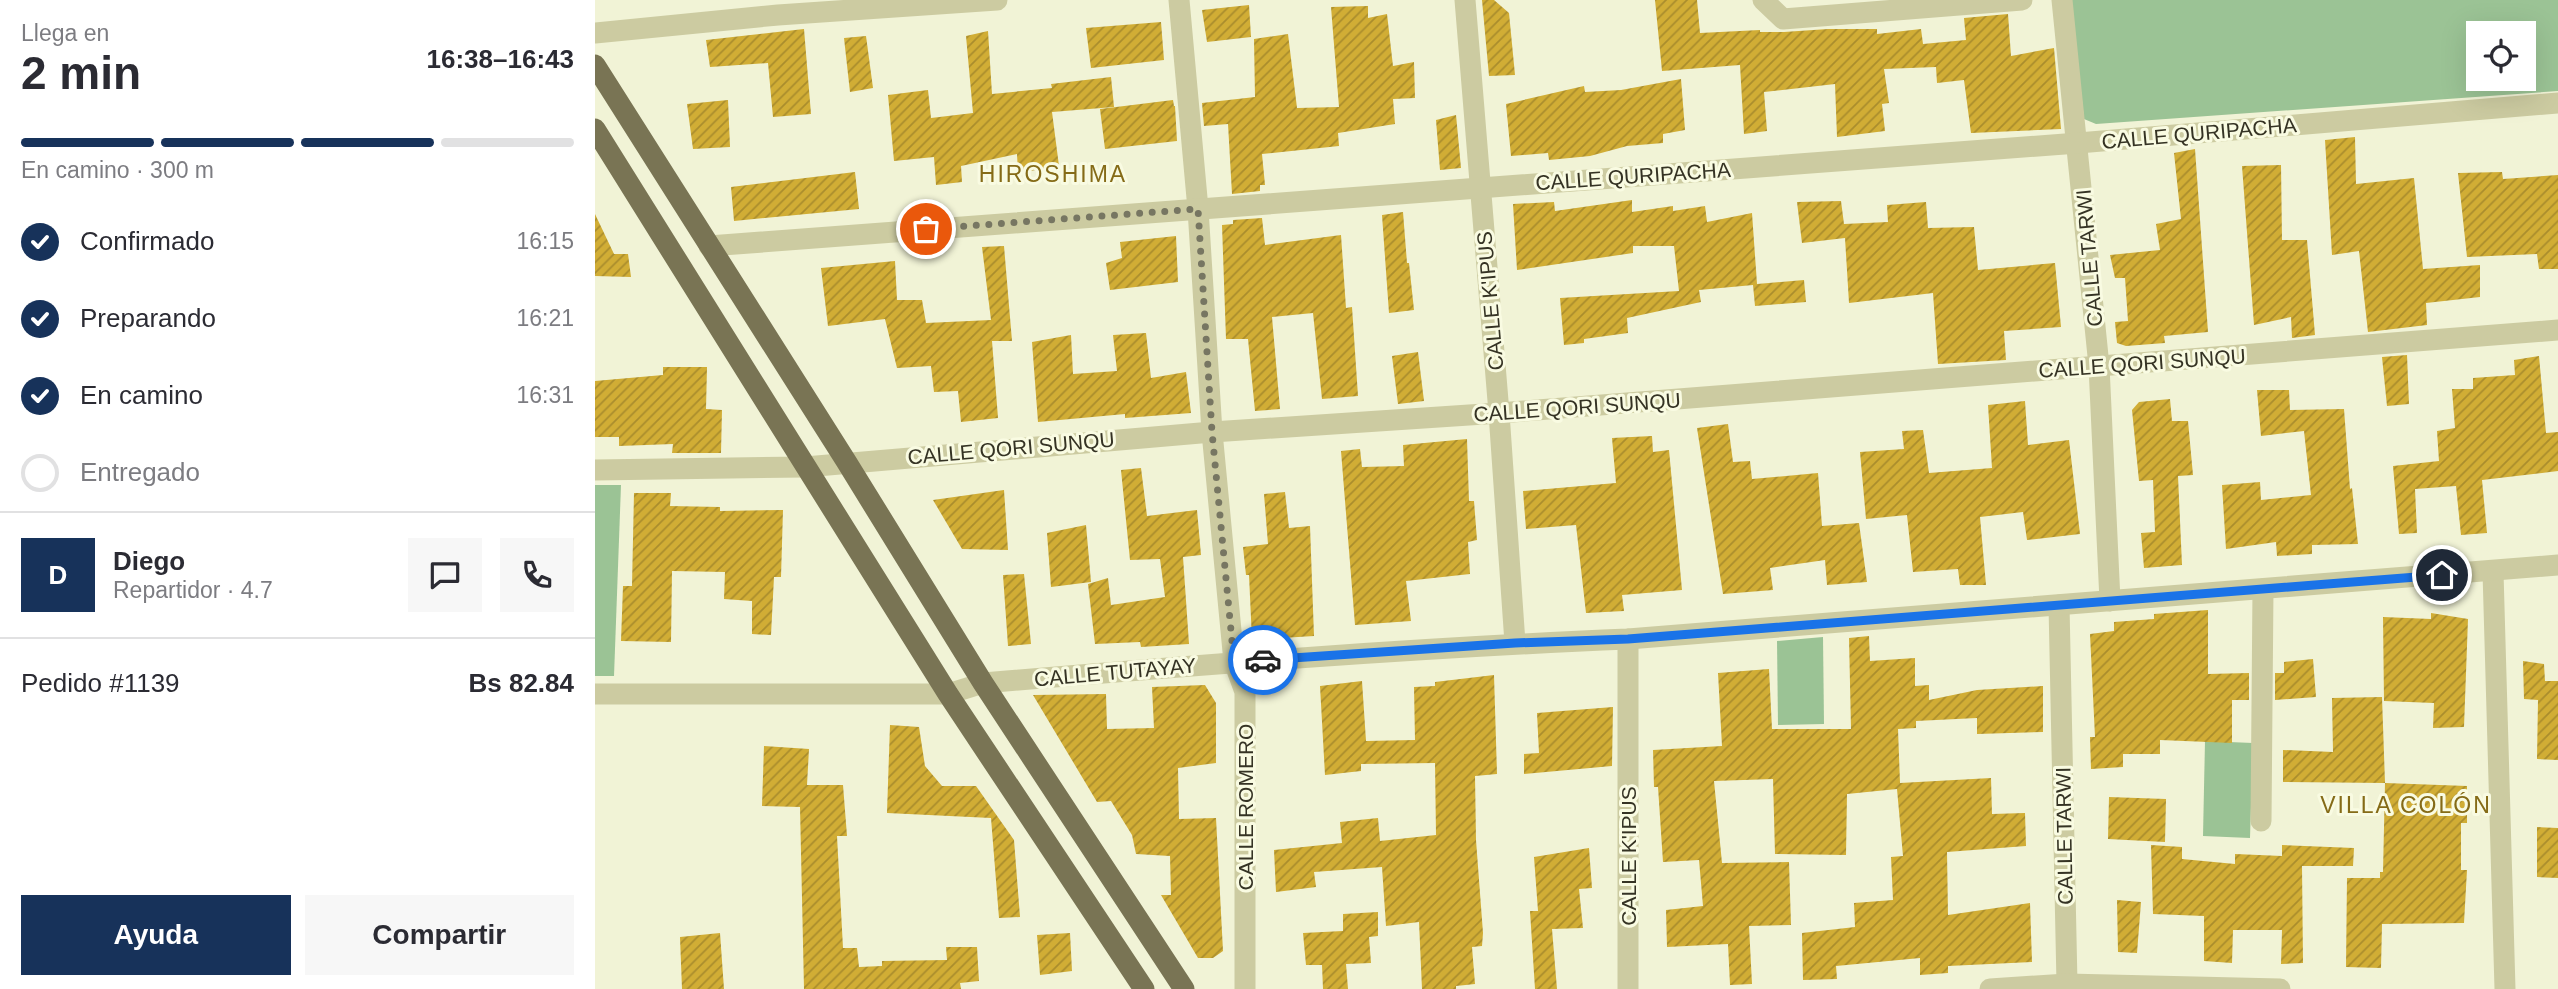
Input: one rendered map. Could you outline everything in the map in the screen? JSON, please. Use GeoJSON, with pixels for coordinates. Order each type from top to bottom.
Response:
{"type":"FeatureCollection","features":[{"type":"Feature","properties":{"kind":"main road"},"geometry":{"type":"LineString","coordinates":[[595,65],[983,683],[1184,989]]}},
{"type":"Feature","properties":{"kind":"main road"},"geometry":{"type":"LineString","coordinates":[[595,129],[948,694],[1144,989]]}},
{"type":"Feature","properties":{"kind":"street"},"geometry":{"type":"LineString","coordinates":[[595,33],[778,15],[997,0]]}},
{"type":"Feature","properties":{"kind":"street","name":"CALLE ROMERO"},"geometry":{"type":"LineString","coordinates":[[1179,0],[1198,209],[1212,432],[1234,662],[1245,692],[1245,989]]}},
{"type":"Feature","properties":{"kind":"street","name":"CALLE K'IPUS"},"geometry":{"type":"LineString","coordinates":[[1465,0],[1515,643]]}},
{"type":"Feature","properties":{"kind":"street"},"geometry":{"type":"LineString","coordinates":[[1763,0],[1783,19],[2022,0]]}},
{"type":"Feature","properties":{"kind":"street","name":"CALLE TARWI"},"geometry":{"type":"LineString","coordinates":[[2062,0],[2099,366],[2110,601]]}},
{"type":"Feature","properties":{"kind":"street","name":"CALLE QURIPACHA"},"geometry":{"type":"LineString","coordinates":[[709,246],[2078,143],[2558,103]]}},
{"type":"Feature","properties":{"kind":"street","name":"CALLE QORI SUNQU"},"geometry":{"type":"LineString","coordinates":[[595,470],[805,467],[846,461],[1212,432],[1499,413],[2558,330]]}},
{"type":"Feature","properties":{"kind":"street","name":"CALLE TUTAYAY"},"geometry":{"type":"LineString","coordinates":[[595,694],[948,694],[983,683],[1234,662],[1515,643],[1628,639],[2558,565]]}},
{"type":"Feature","properties":{"kind":"street"},"geometry":{"type":"LineString","coordinates":[[2493,572],[2505,989]]}},
{"type":"Feature","properties":{"kind":"street"},"geometry":{"type":"LineString","coordinates":[[2261,821],[2263,589]]}},
{"type":"Feature","properties":{"kind":"street","name":"CALLE TARWI"},"geometry":{"type":"LineString","coordinates":[[2059,605],[2067,984]]}},
{"type":"Feature","properties":{"kind":"street","name":"CALLE K'IPUS"},"geometry":{"type":"LineString","coordinates":[[1628,639],[1628,989]]}},
{"type":"Feature","properties":{"kind":"street"},"geometry":{"type":"LineString","coordinates":[[1990,989],[2067,984],[2280,989]]}},
{"type":"Feature","properties":{"kind":"green space"},"geometry":{"type":"Polygon","coordinates":[[[2071,0],[2558,0],[2558,91],[2096,124],[2084,119],[2071,0]]]}},
{"type":"Feature","properties":{"kind":"green space"},"geometry":{"type":"Polygon","coordinates":[[[595,485],[621,485],[614,676],[595,676],[595,485]]]}},
{"type":"Feature","properties":{"kind":"green space"},"geometry":{"type":"Polygon","coordinates":[[[1823,637],[1824,724],[1778,725],[1777,641],[1823,637]]]}},
{"type":"Feature","properties":{"kind":"green space"},"geometry":{"type":"Polygon","coordinates":[[[2205,741],[2253,743],[2250,838],[2203,836],[2205,741]]]}},
{"type":"Feature","properties":{"kind":"building"},"geometry":{"type":"Polygon","coordinates":[[[1482,0],[1494,0],[1509,13],[1515,75],[1489,76],[1482,0]]]}},
{"type":"Feature","properties":{"kind":"building"},"geometry":{"type":"Polygon","coordinates":[[[1655,0],[1697,0],[1700,33],[1877,29],[1877,34],[1921,29],[1923,44],[1966,40],[1964,18],[2008,14],[2011,56],[2054,48],[2061,129],[1971,133],[1964,80],[1937,83],[1936,67],[1884,69],[1889,103],[1882,104],[1885,131],[1837,137],[1835,84],[1764,92],[1767,131],[1744,134],[1740,65],[1662,71],[1655,0]]]}},
{"type":"Feature","properties":{"kind":"building"},"geometry":{"type":"Polygon","coordinates":[[[1249,5],[1251,37],[1207,42],[1202,10],[1249,5]]]}},
{"type":"Feature","properties":{"kind":"building"},"geometry":{"type":"Polygon","coordinates":[[[1368,6],[1368,18],[1387,14],[1393,66],[1414,62],[1415,98],[1393,99],[1395,124],[1338,133],[1339,146],[1262,154],[1265,185],[1260,185],[1260,191],[1232,194],[1228,124],[1204,126],[1202,103],[1255,97],[1254,39],[1288,34],[1297,108],[1339,107],[1331,7],[1368,6]]]}},
{"type":"Feature","properties":{"kind":"building"},"geometry":{"type":"Polygon","coordinates":[[[1161,22],[1164,60],[1091,68],[1086,28],[1161,22]]]}},
{"type":"Feature","properties":{"kind":"building"},"geometry":{"type":"Polygon","coordinates":[[[804,29],[811,114],[773,117],[768,63],[710,67],[706,40],[804,29]]]}},
{"type":"Feature","properties":{"kind":"building"},"geometry":{"type":"Polygon","coordinates":[[[988,31],[992,94],[1052,88],[1051,84],[1111,77],[1114,107],[1052,112],[1059,166],[1018,173],[1017,154],[961,166],[962,182],[936,185],[934,157],[894,161],[888,95],[928,90],[931,118],[973,113],[966,36],[988,31]]]}},
{"type":"Feature","properties":{"kind":"building"},"geometry":{"type":"Polygon","coordinates":[[[866,36],[873,88],[850,92],[844,38],[866,36]]]}},
{"type":"Feature","properties":{"kind":"building"},"geometry":{"type":"Polygon","coordinates":[[[1681,79],[1685,130],[1663,134],[1663,143],[1627,146],[1590,156],[1549,160],[1548,153],[1511,156],[1506,104],[1584,86],[1585,92],[1621,90],[1681,79]]]}},
{"type":"Feature","properties":{"kind":"building"},"geometry":{"type":"Polygon","coordinates":[[[728,100],[730,147],[693,149],[687,104],[728,100]]]}},
{"type":"Feature","properties":{"kind":"building"},"geometry":{"type":"Polygon","coordinates":[[[1173,100],[1177,141],[1105,149],[1100,109],[1173,100]]]}},
{"type":"Feature","properties":{"kind":"building"},"geometry":{"type":"Polygon","coordinates":[[[1456,115],[1461,168],[1440,170],[1436,120],[1456,115]]]}},
{"type":"Feature","properties":{"kind":"building"},"geometry":{"type":"Polygon","coordinates":[[[2355,137],[2356,184],[2414,178],[2423,269],[2480,265],[2480,297],[2426,303],[2427,325],[2368,332],[2359,251],[2332,255],[2325,140],[2355,137]]]}},
{"type":"Feature","properties":{"kind":"building"},"geometry":{"type":"Polygon","coordinates":[[[2195,149],[2208,332],[2164,336],[2165,343],[2126,346],[2117,343],[2115,322],[2128,321],[2125,278],[2115,278],[2110,255],[2160,250],[2156,224],[2181,219],[2174,153],[2195,149]]]}},
{"type":"Feature","properties":{"kind":"building"},"geometry":{"type":"Polygon","coordinates":[[[2281,165],[2282,240],[2307,240],[2315,335],[2292,338],[2291,317],[2254,325],[2242,166],[2281,165]]]}},
{"type":"Feature","properties":{"kind":"building"},"geometry":{"type":"Polygon","coordinates":[[[855,172],[859,209],[734,221],[731,187],[855,172]]]}},
{"type":"Feature","properties":{"kind":"building"},"geometry":{"type":"Polygon","coordinates":[[[2502,172],[2503,179],[2558,175],[2558,269],[2539,269],[2537,254],[2467,257],[2458,173],[2502,172]]]}},
{"type":"Feature","properties":{"kind":"building"},"geometry":{"type":"Polygon","coordinates":[[[1632,200],[1632,212],[1673,206],[1673,211],[1705,206],[1707,222],[1752,213],[1757,284],[1804,280],[1806,302],[1755,306],[1753,285],[1699,290],[1701,302],[1627,318],[1628,333],[1584,339],[1584,343],[1564,345],[1560,298],[1679,291],[1674,246],[1633,246],[1633,253],[1517,270],[1513,204],[1554,202],[1555,211],[1632,200]]]}},
{"type":"Feature","properties":{"kind":"building"},"geometry":{"type":"Polygon","coordinates":[[[1841,201],[1844,224],[1888,222],[1887,205],[1926,202],[1928,228],[1974,227],[1978,270],[2055,263],[2061,327],[2004,331],[2006,360],[1938,364],[1933,293],[1849,303],[1845,238],[1802,243],[1797,202],[1841,201]]]}},
{"type":"Feature","properties":{"kind":"building"},"geometry":{"type":"Polygon","coordinates":[[[1403,212],[1414,310],[1389,313],[1382,215],[1403,212]]]}},
{"type":"Feature","properties":{"kind":"building"},"geometry":{"type":"Polygon","coordinates":[[[595,214],[614,254],[628,254],[631,277],[595,276],[595,214]]]}},
{"type":"Feature","properties":{"kind":"building"},"geometry":{"type":"Polygon","coordinates":[[[1262,218],[1265,245],[1341,235],[1346,308],[1352,307],[1358,396],[1322,399],[1313,313],[1272,317],[1280,409],[1255,411],[1248,339],[1226,339],[1222,225],[1233,224],[1233,220],[1262,218]]]}},
{"type":"Feature","properties":{"kind":"building"},"geometry":{"type":"Polygon","coordinates":[[[1176,236],[1178,282],[1110,290],[1106,263],[1122,258],[1120,242],[1176,236]]]}},
{"type":"Feature","properties":{"kind":"building"},"geometry":{"type":"Polygon","coordinates":[[[1004,246],[1012,341],[992,341],[998,418],[961,422],[958,391],[934,392],[931,366],[897,368],[885,319],[828,326],[821,268],[895,261],[897,300],[922,300],[926,323],[991,320],[982,247],[1004,246]]]}},
{"type":"Feature","properties":{"kind":"building"},"geometry":{"type":"Polygon","coordinates":[[[1146,333],[1151,378],[1186,372],[1191,413],[1125,418],[1125,414],[1038,422],[1032,342],[1071,335],[1073,374],[1117,371],[1113,335],[1146,333]]]}},
{"type":"Feature","properties":{"kind":"building"},"geometry":{"type":"Polygon","coordinates":[[[1418,352],[1424,401],[1398,404],[1392,356],[1418,352]]]}},
{"type":"Feature","properties":{"kind":"building"},"geometry":{"type":"Polygon","coordinates":[[[2407,355],[2409,404],[2387,406],[2382,357],[2407,355]]]}},
{"type":"Feature","properties":{"kind":"building"},"geometry":{"type":"Polygon","coordinates":[[[2539,356],[2546,433],[2558,432],[2558,471],[2482,480],[2487,533],[2461,535],[2456,486],[2415,489],[2417,533],[2399,534],[2393,466],[2439,461],[2437,431],[2455,428],[2452,389],[2473,389],[2473,378],[2515,375],[2514,360],[2539,356]]]}},
{"type":"Feature","properties":{"kind":"building"},"geometry":{"type":"Polygon","coordinates":[[[663,367],[707,367],[706,409],[722,410],[721,453],[672,453],[673,444],[619,446],[619,437],[595,437],[595,381],[663,375],[663,367]]]}},
{"type":"Feature","properties":{"kind":"building"},"geometry":{"type":"Polygon","coordinates":[[[2257,390],[2289,390],[2290,410],[2344,409],[2350,489],[2352,488],[2358,544],[2312,545],[2312,554],[2277,556],[2276,542],[2226,549],[2222,485],[2260,482],[2261,500],[2311,495],[2304,431],[2261,436],[2257,390]]]}},
{"type":"Feature","properties":{"kind":"building"},"geometry":{"type":"Polygon","coordinates":[[[2170,399],[2172,421],[2188,421],[2193,475],[2178,476],[2182,565],[2144,568],[2141,533],[2155,532],[2153,480],[2139,481],[2132,410],[2139,402],[2170,399]]]}},
{"type":"Feature","properties":{"kind":"building"},"geometry":{"type":"Polygon","coordinates":[[[2025,401],[2028,445],[2069,440],[2080,534],[2027,540],[2023,512],[1980,517],[1986,585],[1960,585],[1958,569],[1913,572],[1907,515],[1866,519],[1860,452],[1904,449],[1902,431],[1923,430],[1929,473],[1992,468],[1988,405],[2025,401]]]}},
{"type":"Feature","properties":{"kind":"building"},"geometry":{"type":"Polygon","coordinates":[[[1728,424],[1733,462],[1750,461],[1752,479],[1818,473],[1822,526],[1859,523],[1867,582],[1827,585],[1825,560],[1770,568],[1773,590],[1723,594],[1697,428],[1728,424]]]}},
{"type":"Feature","properties":{"kind":"building"},"geometry":{"type":"Polygon","coordinates":[[[1652,436],[1653,452],[1669,450],[1682,590],[1622,595],[1624,611],[1586,613],[1576,525],[1526,529],[1523,491],[1616,483],[1612,438],[1652,436]]]}},
{"type":"Feature","properties":{"kind":"building"},"geometry":{"type":"Polygon","coordinates":[[[1467,439],[1469,501],[1474,501],[1477,540],[1468,542],[1470,574],[1406,581],[1411,621],[1355,625],[1341,451],[1360,449],[1362,467],[1404,466],[1403,445],[1467,439]]]}},
{"type":"Feature","properties":{"kind":"building"},"geometry":{"type":"Polygon","coordinates":[[[1141,468],[1147,516],[1197,510],[1201,555],[1183,557],[1189,644],[1141,647],[1140,642],[1095,644],[1088,584],[1108,578],[1111,605],[1165,597],[1160,559],[1130,560],[1121,470],[1141,468]]]}},
{"type":"Feature","properties":{"kind":"building"},"geometry":{"type":"Polygon","coordinates":[[[1004,490],[1008,550],[962,549],[933,500],[1004,490]]]}},
{"type":"Feature","properties":{"kind":"building"},"geometry":{"type":"Polygon","coordinates":[[[1285,492],[1289,528],[1310,526],[1314,636],[1252,640],[1249,575],[1246,575],[1243,547],[1268,544],[1264,494],[1285,492]]]}},
{"type":"Feature","properties":{"kind":"building"},"geometry":{"type":"Polygon","coordinates":[[[634,493],[671,493],[670,506],[720,507],[720,511],[783,510],[781,577],[774,577],[771,635],[752,634],[752,601],[724,599],[725,572],[672,571],[671,642],[621,641],[623,586],[632,586],[634,493]]]}},
{"type":"Feature","properties":{"kind":"building"},"geometry":{"type":"Polygon","coordinates":[[[1086,525],[1091,582],[1051,587],[1047,533],[1086,525]]]}},
{"type":"Feature","properties":{"kind":"building"},"geometry":{"type":"Polygon","coordinates":[[[1024,574],[1031,644],[1008,646],[1003,575],[1024,574]]]}},
{"type":"Feature","properties":{"kind":"building"},"geometry":{"type":"Polygon","coordinates":[[[2208,610],[2208,674],[2249,673],[2249,700],[2232,700],[2232,743],[2160,740],[2160,754],[2123,754],[2123,767],[2091,769],[2090,737],[2095,737],[2090,634],[2114,631],[2114,622],[2154,619],[2154,614],[2208,610]]]}},
{"type":"Feature","properties":{"kind":"building"},"geometry":{"type":"Polygon","coordinates":[[[2431,613],[2468,619],[2464,727],[2433,728],[2434,703],[2384,701],[2383,617],[2431,619],[2431,613]]]}},
{"type":"Feature","properties":{"kind":"building"},"geometry":{"type":"Polygon","coordinates":[[[1869,636],[1870,661],[1915,658],[1915,686],[1929,685],[1929,700],[1977,690],[2043,686],[2043,732],[1977,734],[1977,718],[1916,721],[1916,728],[1898,729],[1900,783],[1991,778],[1992,814],[2025,813],[2026,846],[1947,852],[1948,915],[2030,903],[2032,962],[1948,966],[1948,973],[1920,975],[1920,958],[1836,966],[1837,979],[1803,980],[1802,933],[1855,927],[1854,903],[1893,900],[1891,857],[1903,856],[1897,789],[1847,794],[1846,855],[1775,854],[1773,779],[1714,781],[1722,863],[1789,862],[1791,925],[1749,926],[1752,984],[1730,985],[1728,944],[1667,947],[1666,910],[1703,906],[1699,860],[1663,862],[1658,787],[1654,787],[1653,750],[1722,746],[1718,673],[1769,669],[1772,729],[1851,729],[1849,638],[1869,636]]]}},
{"type":"Feature","properties":{"kind":"building"},"geometry":{"type":"Polygon","coordinates":[[[2313,659],[2316,697],[2275,700],[2275,673],[2284,673],[2284,662],[2313,659]]]}},
{"type":"Feature","properties":{"kind":"building"},"geometry":{"type":"Polygon","coordinates":[[[2523,661],[2544,664],[2545,681],[2558,681],[2558,760],[2537,759],[2538,700],[2524,699],[2523,661]]]}},
{"type":"Feature","properties":{"kind":"building"},"geometry":{"type":"Polygon","coordinates":[[[1494,675],[1497,774],[1475,776],[1476,840],[1483,933],[1482,946],[1472,947],[1475,984],[1456,986],[1456,989],[1422,989],[1419,922],[1386,926],[1382,867],[1314,872],[1316,887],[1276,892],[1274,850],[1342,843],[1340,822],[1378,818],[1380,841],[1436,835],[1435,763],[1361,764],[1361,771],[1325,775],[1320,686],[1362,681],[1366,741],[1415,740],[1414,687],[1435,686],[1435,682],[1494,675]]]}},
{"type":"Feature","properties":{"kind":"building"},"geometry":{"type":"Polygon","coordinates":[[[1205,685],[1216,703],[1216,763],[1178,768],[1179,819],[1216,818],[1223,951],[1213,958],[1198,958],[1161,895],[1171,895],[1170,856],[1136,854],[1132,835],[1111,801],[1097,802],[1033,695],[1106,694],[1107,729],[1154,728],[1152,687],[1205,685]]]}},
{"type":"Feature","properties":{"kind":"building"},"geometry":{"type":"Polygon","coordinates":[[[2382,697],[2385,783],[2283,782],[2283,750],[2333,752],[2332,698],[2382,697]]]}},
{"type":"Feature","properties":{"kind":"building"},"geometry":{"type":"Polygon","coordinates":[[[1613,707],[1612,766],[1524,774],[1524,754],[1539,753],[1537,713],[1613,707]]]}},
{"type":"Feature","properties":{"kind":"building"},"geometry":{"type":"Polygon","coordinates":[[[890,725],[919,727],[925,766],[942,786],[976,786],[1014,840],[1020,917],[999,918],[991,818],[887,813],[890,725]]]}},
{"type":"Feature","properties":{"kind":"building"},"geometry":{"type":"Polygon","coordinates":[[[764,746],[809,749],[807,785],[843,785],[847,836],[837,836],[843,948],[857,948],[859,967],[882,966],[882,961],[947,960],[946,947],[977,947],[979,981],[960,983],[961,989],[804,989],[800,807],[762,806],[764,746]]]}},
{"type":"Feature","properties":{"kind":"building"},"geometry":{"type":"Polygon","coordinates":[[[2385,783],[2467,786],[2467,823],[2461,823],[2461,870],[2467,870],[2464,923],[2382,924],[2381,968],[2346,967],[2347,878],[2380,878],[2380,872],[2383,872],[2385,783]]]}},
{"type":"Feature","properties":{"kind":"building"},"geometry":{"type":"Polygon","coordinates":[[[2109,797],[2166,799],[2165,842],[2108,839],[2109,797]]]}},
{"type":"Feature","properties":{"kind":"building"},"geometry":{"type":"Polygon","coordinates":[[[2537,827],[2558,828],[2558,878],[2537,877],[2537,827]]]}},
{"type":"Feature","properties":{"kind":"building"},"geometry":{"type":"Polygon","coordinates":[[[2151,845],[2182,847],[2182,859],[2235,864],[2235,854],[2282,856],[2282,845],[2354,848],[2353,866],[2302,866],[2303,963],[2281,964],[2282,930],[2233,930],[2232,963],[2204,961],[2204,916],[2153,914],[2151,845]]]}},
{"type":"Feature","properties":{"kind":"building"},"geometry":{"type":"Polygon","coordinates":[[[1589,848],[1592,888],[1579,889],[1583,928],[1552,929],[1557,989],[1535,989],[1530,911],[1538,911],[1534,857],[1589,848]]]}},
{"type":"Feature","properties":{"kind":"building"},"geometry":{"type":"Polygon","coordinates":[[[2117,900],[2141,902],[2137,953],[2118,952],[2117,900]]]}},
{"type":"Feature","properties":{"kind":"building"},"geometry":{"type":"Polygon","coordinates":[[[1378,912],[1378,936],[1369,937],[1371,963],[1346,964],[1348,989],[1323,989],[1322,965],[1306,965],[1303,933],[1343,931],[1343,914],[1378,912]]]}},
{"type":"Feature","properties":{"kind":"building"},"geometry":{"type":"Polygon","coordinates":[[[720,933],[724,989],[682,989],[680,937],[720,933]]]}},
{"type":"Feature","properties":{"kind":"building"},"geometry":{"type":"Polygon","coordinates":[[[1070,933],[1072,971],[1040,975],[1037,935],[1070,933]]]}},
{"type":"Feature","properties":{"kind":"way so far"},"geometry":{"type":"LineString","coordinates":[[926,229],[1198,209],[1212,432],[1234,662],[1263,660]]}},
{"type":"Feature","properties":{"kind":"district","name":"HIROSHIMA"},"geometry":{"type":"Point","coordinates":[1053,174]}},
{"type":"Feature","properties":{"kind":"district","name":"VILLA COLÓN"},"geometry":{"type":"Point","coordinates":[2406,805]}},
{"type":"Feature","properties":{"kind":"route"},"geometry":{"type":"LineString","coordinates":[[1263,660],[1515,643],[1628,639],[2442,575]]}}]}
